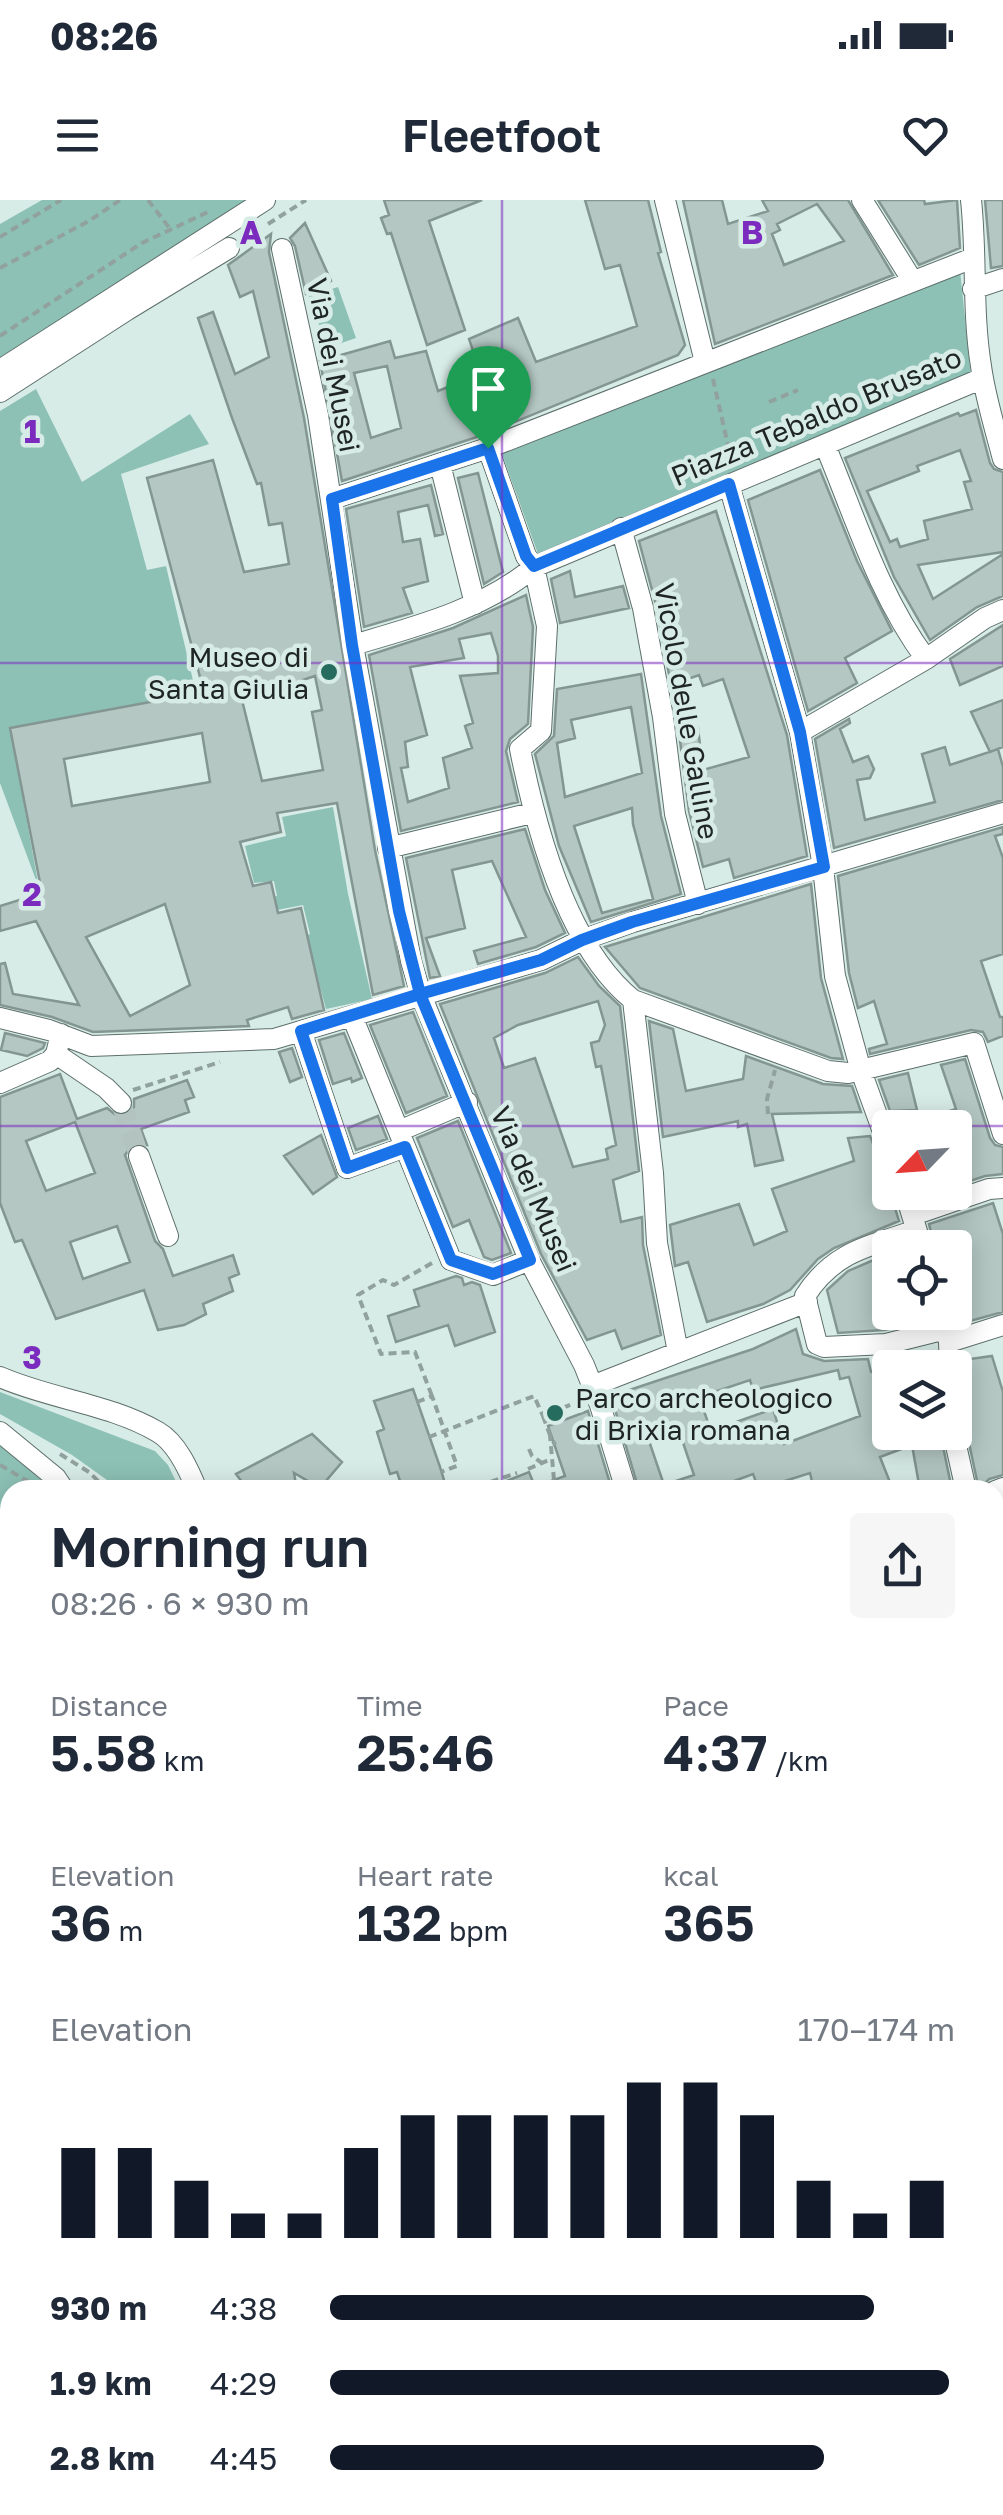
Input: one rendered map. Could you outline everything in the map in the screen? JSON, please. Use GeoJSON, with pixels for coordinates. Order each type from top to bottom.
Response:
{"type":"FeatureCollection","features":[{"type":"Feature","properties":{"kind":"street"},"geometry":{"type":"LineString","coordinates":[[665,200],[709,370]]}},
{"type":"Feature","properties":{"kind":"street"},"geometry":{"type":"LineString","coordinates":[[862,200],[912,280]]}},
{"type":"Feature","properties":{"kind":"street","name":"Piazza Tebaldo Brusato"},"geometry":{"type":"LineString","coordinates":[[352,645],[476,604],[512,585],[534,566],[731,476],[825,445],[982,372],[973,289],[971,200]]}},
{"type":"Feature","properties":{"kind":"street"},"geometry":{"type":"LineString","coordinates":[[0,392],[127,300],[270,209]]}},
{"type":"Feature","properties":{"kind":"street"},"geometry":{"type":"LineString","coordinates":[[0,370],[228,248]]}},
{"type":"Feature","properties":{"kind":"street","name":"Via dei Musei"},"geometry":{"type":"LineString","coordinates":[[282,249],[318,415],[352,645],[399,911],[420,994],[530,1260],[594,1390],[623,1480]]}},
{"type":"Feature","properties":{"kind":"street"},"geometry":{"type":"LineString","coordinates":[[332,499],[709,370],[912,280],[974,258]]}},
{"type":"Feature","properties":{"kind":"street"},"geometry":{"type":"LineString","coordinates":[[973,289],[1003,280]]}},
{"type":"Feature","properties":{"kind":"street"},"geometry":{"type":"LineString","coordinates":[[1003,361],[982,372],[1003,458]]}},
{"type":"Feature","properties":{"kind":"street"},"geometry":{"type":"LineString","coordinates":[[825,445],[868,552],[907,634],[926,659]]}},
{"type":"Feature","properties":{"kind":"street"},"geometry":{"type":"LineString","coordinates":[[488,448],[526,556],[534,566],[548,626],[541,730],[520,750],[532,812],[582,940],[633,1000],[828,1071],[855,1072],[974,1043],[996,1090],[1003,1134]]}},
{"type":"Feature","properties":{"kind":"street"},"geometry":{"type":"LineString","coordinates":[[440,464],[476,604]]}},
{"type":"Feature","properties":{"kind":"street"},"geometry":{"type":"LineString","coordinates":[[731,476],[800,732],[824,867],[835,976],[855,1072],[872,1110]]}},
{"type":"Feature","properties":{"kind":"street","name":"Vicolo delle Galline"},"geometry":{"type":"LineString","coordinates":[[621,528],[643,608],[663,716],[674,814],[698,904]]}},
{"type":"Feature","properties":{"kind":"street"},"geometry":{"type":"LineString","coordinates":[[800,732],[1003,610]]}},
{"type":"Feature","properties":{"kind":"street"},"geometry":{"type":"LineString","coordinates":[[388,848],[532,812]]}},
{"type":"Feature","properties":{"kind":"street"},"geometry":{"type":"LineString","coordinates":[[58,1044],[127,1047],[274,1039],[541,960],[582,940],[1003,813]]}},
{"type":"Feature","properties":{"kind":"street"},"geometry":{"type":"LineString","coordinates":[[633,1000],[657,1243],[678,1352]]}},
{"type":"Feature","properties":{"kind":"street"},"geometry":{"type":"LineString","coordinates":[[352,1016],[454,1261],[493,1274],[530,1260]]}},
{"type":"Feature","properties":{"kind":"street"},"geometry":{"type":"LineString","coordinates":[[0,1018],[58,1044],[113,1096]]}},
{"type":"Feature","properties":{"kind":"street"},"geometry":{"type":"LineString","coordinates":[[301,1031],[347,1168],[403,1142],[467,1102]]}},
{"type":"Feature","properties":{"kind":"street"},"geometry":{"type":"LineString","coordinates":[[0,1083],[50,1061],[58,1044]]}},
{"type":"Feature","properties":{"kind":"street"},"geometry":{"type":"LineString","coordinates":[[139,1156],[168,1236]]}},
{"type":"Feature","properties":{"kind":"street"},"geometry":{"type":"LineString","coordinates":[[919,1230],[1003,1188]]}},
{"type":"Feature","properties":{"kind":"street"},"geometry":{"type":"LineString","coordinates":[[872,1246],[820,1273],[806,1296],[818,1344],[824,1348],[886,1344],[938,1330]]}},
{"type":"Feature","properties":{"kind":"street"},"geometry":{"type":"LineString","coordinates":[[594,1390],[678,1352],[807,1302]]}},
{"type":"Feature","properties":{"kind":"street"},"geometry":{"type":"LineString","coordinates":[[972,1327],[1003,1325]]}},
{"type":"Feature","properties":{"kind":"street"},"geometry":{"type":"LineString","coordinates":[[0,1377],[160,1433],[199,1480]]}},
{"type":"Feature","properties":{"kind":"street"},"geometry":{"type":"LineString","coordinates":[[0,1432],[57,1480]]}},
{"type":"Feature","properties":{"kind":"street"},"geometry":{"type":"LineString","coordinates":[[957,1450],[964,1480]]}},
{"type":"Feature","properties":{"kind":"street"},"geometry":{"type":"LineString","coordinates":[[187,1466],[193,1480]]}},
{"type":"Feature","properties":{"kind":"path"},"geometry":{"type":"LineString","coordinates":[[0,236],[61,200]]}},
{"type":"Feature","properties":{"kind":"path"},"geometry":{"type":"LineString","coordinates":[[0,268],[120,200]]}},
{"type":"Feature","properties":{"kind":"path"},"geometry":{"type":"LineString","coordinates":[[148,200],[171,230]]}},
{"type":"Feature","properties":{"kind":"path"},"geometry":{"type":"LineString","coordinates":[[270,209],[306,200]]}},
{"type":"Feature","properties":{"kind":"path"},"geometry":{"type":"LineString","coordinates":[[0,336],[142,243],[224,204]]}},
{"type":"Feature","properties":{"kind":"path"},"geometry":{"type":"LineString","coordinates":[[709,370],[731,476]]}},
{"type":"Feature","properties":{"kind":"path"},"geometry":{"type":"LineString","coordinates":[[768,402],[798,390]]}},
{"type":"Feature","properties":{"kind":"path"},"geometry":{"type":"LineString","coordinates":[[768,1114],[767,1099],[780,1053]]}},
{"type":"Feature","properties":{"kind":"path"},"geometry":{"type":"LineString","coordinates":[[113,1096],[224,1061]]}},
{"type":"Feature","properties":{"kind":"path"},"geometry":{"type":"LineString","coordinates":[[441,1472],[457,1466],[415,1352],[381,1354],[358,1294],[382,1280],[394,1285],[433,1262],[454,1261]]}},
{"type":"Feature","properties":{"kind":"path"},"geometry":{"type":"LineString","coordinates":[[543,1416],[594,1390]]}},
{"type":"Feature","properties":{"kind":"path"},"geometry":{"type":"LineString","coordinates":[[418,1402],[432,1396]]}},
{"type":"Feature","properties":{"kind":"path"},"geometry":{"type":"LineString","coordinates":[[430,1438],[534,1396],[555,1445]]}},
{"type":"Feature","properties":{"kind":"path"},"geometry":{"type":"LineString","coordinates":[[550,1436],[554,1480]]}},
{"type":"Feature","properties":{"kind":"path"},"geometry":{"type":"LineString","coordinates":[[528,1449],[543,1463]]}},
{"type":"Feature","properties":{"kind":"path"},"geometry":{"type":"LineString","coordinates":[[528,1469],[551,1459]]}},
{"type":"Feature","properties":{"kind":"path"},"geometry":{"type":"LineString","coordinates":[[496,1480],[517,1473]]}},
{"type":"Feature","properties":{"kind":"green space"},"geometry":{"type":"Polygon","coordinates":[[[42,200],[256,200],[0,364],[0,224],[42,200]]]}},
{"type":"Feature","properties":{"kind":"green space"},"geometry":{"type":"Polygon","coordinates":[[[960,270],[971,377],[538,554],[502,454],[960,270]]]}},
{"type":"Feature","properties":{"kind":"green space"},"geometry":{"type":"Polygon","coordinates":[[[338,287],[356,338],[327,348],[309,296],[338,287]]]}},
{"type":"Feature","properties":{"kind":"green space"},"geometry":{"type":"Polygon","coordinates":[[[36,389],[82,482],[190,414],[209,444],[121,474],[147,570],[166,566],[196,693],[10,728],[39,888],[0,783],[0,411],[36,389]]]}},
{"type":"Feature","properties":{"kind":"green space"},"geometry":{"type":"Polygon","coordinates":[[[333,807],[372,999],[326,1009],[306,936],[310,934],[303,905],[272,911],[268,898],[277,896],[274,881],[254,883],[245,846],[286,836],[282,817],[333,807]]]}},
{"type":"Feature","properties":{"kind":"green space"},"geometry":{"type":"Polygon","coordinates":[[[0,1392],[155,1451],[175,1480],[107,1480],[0,1414],[0,1392]]]}},
{"type":"Feature","properties":{"kind":"green space"},"geometry":{"type":"Polygon","coordinates":[[[0,1443],[41,1480],[0,1480],[0,1443]]]}},
{"type":"Feature","properties":{"kind":"building"},"geometry":{"type":"Polygon","coordinates":[[[384,200],[482,200],[429,221],[465,330],[427,345],[391,233],[387,234],[381,218],[389,215],[384,200]]]}},
{"type":"Feature","properties":{"kind":"building"},"geometry":{"type":"Polygon","coordinates":[[[585,200],[648,200],[661,252],[658,253],[685,345],[678,355],[483,435],[342,481],[320,361],[390,341],[395,358],[426,351],[438,391],[481,374],[469,339],[518,318],[536,362],[637,326],[620,265],[605,269],[585,200]],[[387,366],[354,373],[371,438],[401,428],[387,366]]]}},
{"type":"Feature","properties":{"kind":"building"},"geometry":{"type":"Polygon","coordinates":[[[683,200],[722,200],[728,224],[768,211],[762,200],[848,200],[893,275],[715,344],[683,200]],[[817,204],[777,224],[780,230],[772,234],[784,265],[844,241],[817,204]]]}},
{"type":"Feature","properties":{"kind":"building"},"geometry":{"type":"Polygon","coordinates":[[[878,200],[924,200],[925,204],[957,200],[960,248],[919,265],[878,200]]]}},
{"type":"Feature","properties":{"kind":"building"},"geometry":{"type":"Polygon","coordinates":[[[985,200],[1003,200],[1003,266],[991,268],[985,200]]]}},
{"type":"Feature","properties":{"kind":"building"},"geometry":{"type":"Polygon","coordinates":[[[305,223],[331,281],[306,294],[290,238],[305,223]]]}},
{"type":"Feature","properties":{"kind":"building"},"geometry":{"type":"Polygon","coordinates":[[[271,234],[269,252],[304,418],[375,850],[404,986],[373,995],[337,803],[277,813],[281,832],[240,842],[253,886],[271,882],[278,913],[301,908],[324,1010],[292,1019],[288,1007],[247,1020],[249,1026],[93,1032],[0,1005],[0,964],[5,963],[13,994],[79,1005],[36,921],[0,931],[0,906],[42,893],[10,728],[204,692],[147,478],[213,460],[244,572],[289,564],[282,523],[269,525],[261,483],[257,484],[198,318],[213,312],[235,374],[269,357],[253,291],[240,297],[228,265],[271,234]],[[315,676],[242,700],[262,781],[323,770],[312,712],[322,710],[315,676]],[[202,733],[64,759],[72,806],[210,782],[202,733]],[[165,904],[86,937],[130,1016],[190,985],[165,904]]]}},
{"type":"Feature","properties":{"kind":"building"},"geometry":{"type":"Polygon","coordinates":[[[976,410],[990,463],[1003,472],[1003,552],[918,565],[933,599],[1003,554],[1003,596],[977,607],[930,640],[894,577],[845,458],[958,413],[960,416],[976,410]],[[960,450],[867,491],[890,542],[897,539],[900,547],[928,539],[924,521],[972,509],[964,482],[971,481],[960,450]]]}},
{"type":"Feature","properties":{"kind":"building"},"geometry":{"type":"Polygon","coordinates":[[[820,470],[857,561],[892,631],[845,658],[857,683],[808,711],[748,500],[820,470]]]}},
{"type":"Feature","properties":{"kind":"building"},"geometry":{"type":"Polygon","coordinates":[[[478,473],[503,572],[484,584],[458,478],[478,473]]]}},
{"type":"Feature","properties":{"kind":"building"},"geometry":{"type":"Polygon","coordinates":[[[431,485],[443,534],[435,536],[428,505],[398,512],[403,542],[420,539],[428,581],[403,588],[412,613],[364,627],[346,509],[431,485]]]}},
{"type":"Feature","properties":{"kind":"building"},"geometry":{"type":"Polygon","coordinates":[[[716,511],[787,735],[807,856],[734,878],[729,859],[703,867],[689,811],[679,733],[698,728],[703,770],[749,757],[723,679],[703,686],[699,675],[671,685],[639,541],[716,511]]]}},
{"type":"Feature","properties":{"kind":"building"},"geometry":{"type":"Polygon","coordinates":[[[570,571],[575,597],[623,586],[629,608],[560,623],[551,579],[570,571]]]}},
{"type":"Feature","properties":{"kind":"building"},"geometry":{"type":"Polygon","coordinates":[[[526,595],[533,627],[528,724],[510,739],[506,751],[518,802],[401,831],[369,655],[453,628],[526,595]],[[491,633],[459,639],[464,658],[410,667],[427,735],[405,742],[408,767],[401,768],[408,802],[449,788],[443,758],[472,748],[465,726],[473,723],[460,676],[498,673],[491,633]]]}},
{"type":"Feature","properties":{"kind":"building"},"geometry":{"type":"Polygon","coordinates":[[[1003,625],[1003,666],[960,685],[950,659],[1003,625]]]}},
{"type":"Feature","properties":{"kind":"building"},"geometry":{"type":"Polygon","coordinates":[[[641,674],[661,816],[681,894],[591,922],[559,846],[535,754],[554,736],[557,689],[641,674]],[[631,707],[571,720],[575,738],[557,743],[565,797],[642,773],[631,707]],[[632,808],[574,826],[602,913],[653,899],[632,808]]]}},
{"type":"Feature","properties":{"kind":"building"},"geometry":{"type":"Polygon","coordinates":[[[1003,700],[1003,747],[990,752],[971,712],[1003,700]]]}},
{"type":"Feature","properties":{"kind":"building"},"geometry":{"type":"Polygon","coordinates":[[[849,719],[850,723],[840,729],[853,762],[868,756],[874,769],[870,778],[857,780],[865,820],[935,802],[922,754],[945,747],[950,765],[998,749],[1003,767],[1003,800],[834,848],[815,739],[849,719]]]}},
{"type":"Feature","properties":{"kind":"building"},"geometry":{"type":"Polygon","coordinates":[[[1003,827],[1003,834],[995,836],[1003,858],[1003,954],[981,961],[1003,1017],[1003,1036],[988,1042],[983,1032],[971,1030],[870,1054],[869,1049],[887,1044],[874,1001],[858,1008],[849,973],[838,876],[1003,827]]]}},
{"type":"Feature","properties":{"kind":"building"},"geometry":{"type":"Polygon","coordinates":[[[525,829],[545,890],[565,933],[536,947],[478,964],[474,951],[526,937],[492,861],[452,870],[465,928],[426,938],[440,976],[430,978],[406,858],[525,829]]]}},
{"type":"Feature","properties":{"kind":"building"},"geometry":{"type":"Polygon","coordinates":[[[811,884],[821,978],[843,1059],[831,1058],[640,988],[605,947],[811,884]]]}},
{"type":"Feature","properties":{"kind":"building"},"geometry":{"type":"Polygon","coordinates":[[[578,957],[620,1006],[639,1171],[613,1180],[621,1222],[642,1217],[643,1245],[661,1335],[622,1349],[615,1330],[587,1340],[541,1254],[440,1004],[545,973],[578,957]],[[598,1001],[518,1025],[494,1038],[504,1068],[535,1058],[573,1167],[608,1159],[606,1149],[616,1145],[601,1066],[596,1067],[591,1043],[599,1041],[605,1025],[598,1001]]]}},
{"type":"Feature","properties":{"kind":"building"},"geometry":{"type":"Polygon","coordinates":[[[413,1012],[447,1096],[406,1113],[370,1025],[413,1012]]]}},
{"type":"Feature","properties":{"kind":"building"},"geometry":{"type":"Polygon","coordinates":[[[649,1021],[673,1029],[686,1091],[743,1079],[746,1056],[823,1084],[852,1086],[861,1112],[772,1114],[783,1160],[755,1166],[747,1124],[738,1127],[738,1121],[663,1137],[649,1021]]]}},
{"type":"Feature","properties":{"kind":"building"},"geometry":{"type":"Polygon","coordinates":[[[5,1033],[45,1043],[27,1056],[1,1050],[5,1033]]]}},
{"type":"Feature","properties":{"kind":"building"},"geometry":{"type":"Polygon","coordinates":[[[344,1033],[362,1078],[333,1084],[319,1040],[344,1033]]]}},
{"type":"Feature","properties":{"kind":"building"},"geometry":{"type":"Polygon","coordinates":[[[292,1048],[302,1077],[290,1082],[279,1052],[292,1048]]]}},
{"type":"Feature","properties":{"kind":"building"},"geometry":{"type":"Polygon","coordinates":[[[965,1059],[990,1138],[1003,1147],[1003,1174],[972,1180],[972,1110],[953,1110],[956,1109],[941,1065],[965,1059]]]}},
{"type":"Feature","properties":{"kind":"building"},"geometry":{"type":"Polygon","coordinates":[[[908,1073],[917,1110],[890,1110],[879,1080],[908,1073]]]}},
{"type":"Feature","properties":{"kind":"building"},"geometry":{"type":"Polygon","coordinates":[[[60,1074],[77,1119],[107,1108],[117,1116],[125,1116],[134,1107],[134,1099],[187,1080],[194,1097],[185,1100],[189,1112],[141,1129],[147,1145],[133,1144],[125,1155],[155,1241],[163,1249],[173,1276],[233,1255],[239,1274],[229,1278],[233,1291],[203,1304],[206,1314],[184,1325],[158,1330],[144,1290],[56,1319],[22,1240],[15,1242],[0,1203],[0,1097],[60,1074]],[[75,1122],[26,1141],[46,1191],[95,1173],[75,1122]],[[117,1226],[70,1242],[83,1279],[130,1262],[117,1226]]]}},
{"type":"Feature","properties":{"kind":"building"},"geometry":{"type":"Polygon","coordinates":[[[378,1116],[387,1139],[356,1150],[348,1128],[378,1116]]]}},
{"type":"Feature","properties":{"kind":"building"},"geometry":{"type":"Polygon","coordinates":[[[458,1121],[511,1253],[492,1260],[484,1257],[469,1220],[453,1227],[417,1138],[458,1121]]]}},
{"type":"Feature","properties":{"kind":"building"},"geometry":{"type":"Polygon","coordinates":[[[321,1135],[337,1177],[313,1194],[284,1156],[321,1135]]]}},
{"type":"Feature","properties":{"kind":"building"},"geometry":{"type":"Polygon","coordinates":[[[870,1136],[872,1210],[896,1210],[899,1221],[834,1248],[818,1259],[790,1290],[763,1304],[707,1322],[688,1262],[675,1266],[670,1225],[739,1204],[754,1245],[787,1231],[772,1189],[854,1161],[848,1138],[870,1136]]]}},
{"type":"Feature","properties":{"kind":"building"},"geometry":{"type":"Polygon","coordinates":[[[993,1203],[1003,1234],[1003,1312],[972,1320],[972,1230],[930,1230],[929,1224],[993,1203]]]}},
{"type":"Feature","properties":{"kind":"building"},"geometry":{"type":"Polygon","coordinates":[[[872,1261],[872,1330],[884,1330],[838,1333],[827,1290],[848,1271],[872,1261]]]}},
{"type":"Feature","properties":{"kind":"building"},"geometry":{"type":"Polygon","coordinates":[[[456,1276],[462,1278],[464,1285],[480,1285],[495,1332],[455,1346],[448,1325],[396,1342],[388,1316],[419,1306],[414,1290],[456,1276]]]}},
{"type":"Feature","properties":{"kind":"building"},"geometry":{"type":"Polygon","coordinates":[[[796,1329],[803,1354],[824,1361],[868,1359],[872,1372],[872,1450],[899,1450],[880,1457],[889,1480],[812,1480],[810,1473],[788,1480],[755,1480],[753,1474],[737,1480],[679,1480],[694,1475],[678,1428],[648,1438],[662,1480],[636,1480],[611,1396],[753,1349],[796,1329]],[[838,1370],[753,1390],[750,1380],[699,1397],[711,1431],[773,1409],[784,1444],[860,1416],[849,1377],[840,1379],[838,1370]]]}},
{"type":"Feature","properties":{"kind":"building"},"geometry":{"type":"Polygon","coordinates":[[[992,1356],[1003,1392],[1003,1475],[977,1480],[970,1450],[972,1359],[992,1356]]]}},
{"type":"Feature","properties":{"kind":"building"},"geometry":{"type":"Polygon","coordinates":[[[413,1389],[444,1480],[400,1480],[397,1472],[390,1474],[377,1432],[384,1429],[374,1401],[413,1389]]]}},
{"type":"Feature","properties":{"kind":"building"},"geometry":{"type":"Polygon","coordinates":[[[588,1411],[609,1480],[554,1480],[565,1476],[548,1426],[588,1411]]]}},
{"type":"Feature","properties":{"kind":"building"},"geometry":{"type":"Polygon","coordinates":[[[312,1434],[342,1462],[327,1480],[306,1480],[294,1473],[295,1480],[240,1480],[236,1474],[312,1434]]]}},
{"type":"Feature","properties":{"kind":"building"},"geometry":{"type":"Polygon","coordinates":[[[913,1450],[944,1450],[950,1480],[918,1480],[913,1450]]]}},
{"type":"Feature","properties":{"kind":"building"},"geometry":{"type":"Polygon","coordinates":[[[529,1472],[532,1480],[509,1480],[529,1472]]]}},
{"type":"Feature","properties":{"kind":"tunnel"},"geometry":{"type":"LineString","coordinates":[[121,1103],[139,1156]]}},
{"type":"Feature","properties":{"kind":"place","name":"Museo di Santa Giulia"},"geometry":{"type":"Point","coordinates":[329,672]}},
{"type":"Feature","properties":{"kind":"place","name":"Parco archeologico di Brixia romana"},"geometry":{"type":"Point","coordinates":[555,1413]}},
{"type":"Feature","properties":{"kind":"route"},"geometry":{"type":"LineString","coordinates":[[488,448],[332,499],[352,645],[399,911],[420,994],[301,1031],[347,1168],[405,1147],[451,1260],[493,1274],[530,1260],[420,994],[541,960],[632,922],[824,867],[800,732],[729,484],[534,566],[526,556],[488,448]]}}]}
